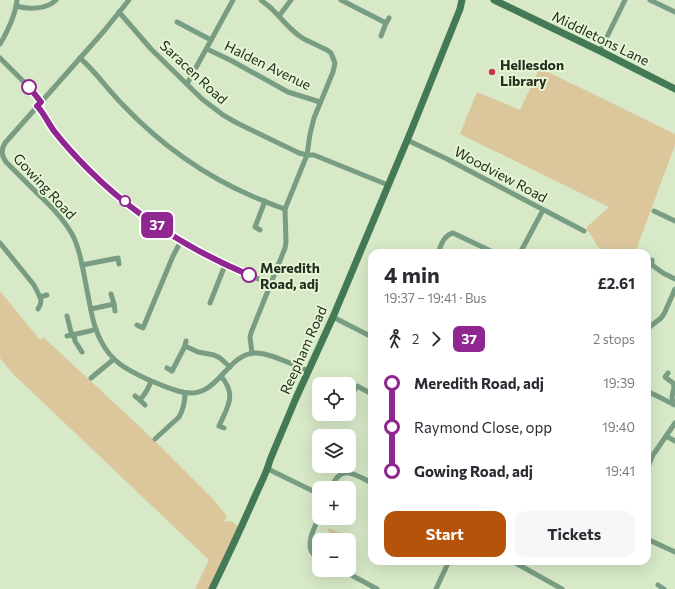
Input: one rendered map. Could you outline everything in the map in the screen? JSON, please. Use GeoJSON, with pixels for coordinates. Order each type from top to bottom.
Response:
{"type":"FeatureCollection","features":[{"type":"Feature","properties":{"kind":"street"},"geometry":{"type":"LineString","coordinates":[[0,44],[8,29],[17,0]]}},
{"type":"Feature","properties":{"kind":"street"},"geometry":{"type":"LineString","coordinates":[[16,6],[29,9],[38,8],[50,5],[56,0]]}},
{"type":"Feature","properties":{"kind":"street","name":"Gowing Road"},"geometry":{"type":"LineString","coordinates":[[129,0],[104,31],[5,143],[1,154],[6,162],[62,218],[75,239],[96,329],[101,342],[114,359],[129,371],[185,393]]}},
{"type":"Feature","properties":{"kind":"street"},"geometry":{"type":"LineString","coordinates":[[187,84],[233,0]]}},
{"type":"Feature","properties":{"kind":"street"},"geometry":{"type":"LineString","coordinates":[[252,353],[251,333],[285,248],[286,209],[308,155],[311,128],[333,72],[335,62],[331,53],[304,39],[271,8],[260,0]]}},
{"type":"Feature","properties":{"kind":"street"},"geometry":{"type":"LineString","coordinates":[[279,16],[291,0]]}},
{"type":"Feature","properties":{"kind":"street"},"geometry":{"type":"LineString","coordinates":[[341,0],[386,23]]}},
{"type":"Feature","properties":{"kind":"street","name":"Reepham Road"},"geometry":{"type":"LineString","coordinates":[[212,589],[268,469],[270,460],[287,420],[333,317],[407,140],[460,9],[462,0]]}},
{"type":"Feature","properties":{"kind":"street","name":"Reepham Road"},"geometry":{"type":"LineString","coordinates":[[460,9],[467,0]]}},
{"type":"Feature","properties":{"kind":"street","name":"Middletons Lane"},"geometry":{"type":"LineString","coordinates":[[494,0],[675,89]]}},
{"type":"Feature","properties":{"kind":"street"},"geometry":{"type":"LineString","coordinates":[[600,51],[624,0]]}},
{"type":"Feature","properties":{"kind":"street"},"geometry":{"type":"LineString","coordinates":[[650,0],[675,12]]}},
{"type":"Feature","properties":{"kind":"street","name":"Saracen Road"},"geometry":{"type":"LineString","coordinates":[[119,12],[151,49],[202,99],[222,115],[299,153],[308,155]]}},
{"type":"Feature","properties":{"kind":"street"},"geometry":{"type":"LineString","coordinates":[[381,36],[388,18]]}},
{"type":"Feature","properties":{"kind":"street"},"geometry":{"type":"LineString","coordinates":[[177,22],[211,40]]}},
{"type":"Feature","properties":{"kind":"street","name":"Halden Avenue"},"geometry":{"type":"LineString","coordinates":[[206,50],[232,61],[288,92],[320,102]]}},
{"type":"Feature","properties":{"kind":"street"},"geometry":{"type":"LineString","coordinates":[[0,58],[29,87],[41,102]]}},
{"type":"Feature","properties":{"kind":"street"},"geometry":{"type":"LineString","coordinates":[[80,58],[123,106],[164,143],[189,161],[233,187],[286,209]]}},
{"type":"Feature","properties":{"kind":"street"},"geometry":{"type":"LineString","coordinates":[[37,106],[54,131],[89,170],[150,220],[181,241],[207,256],[270,284]]}},
{"type":"Feature","properties":{"kind":"street","name":"Woodview Road"},"geometry":{"type":"LineString","coordinates":[[407,140],[447,159],[584,231]]}},
{"type":"Feature","properties":{"kind":"street"},"geometry":{"type":"LineString","coordinates":[[308,155],[314,155],[388,186]]}},
{"type":"Feature","properties":{"kind":"street"},"geometry":{"type":"LineString","coordinates":[[256,230],[265,201]]}},
{"type":"Feature","properties":{"kind":"street"},"geometry":{"type":"LineString","coordinates":[[522,249],[543,210]]}},
{"type":"Feature","properties":{"kind":"street"},"geometry":{"type":"LineString","coordinates":[[654,211],[659,217],[675,222]]}},
{"type":"Feature","properties":{"kind":"street"},"geometry":{"type":"LineString","coordinates":[[440,249],[450,233],[456,233],[486,249]]}},
{"type":"Feature","properties":{"kind":"street"},"geometry":{"type":"LineString","coordinates":[[143,328],[155,298],[159,296],[164,285],[162,282],[181,241]]}},
{"type":"Feature","properties":{"kind":"street"},"geometry":{"type":"LineString","coordinates":[[0,243],[34,285],[41,301],[38,308]]}},
{"type":"Feature","properties":{"kind":"street"},"geometry":{"type":"LineString","coordinates":[[82,265],[117,255],[119,264]]}},
{"type":"Feature","properties":{"kind":"street"},"geometry":{"type":"LineString","coordinates":[[651,264],[663,273],[675,278]]}},
{"type":"Feature","properties":{"kind":"street"},"geometry":{"type":"LineString","coordinates":[[210,302],[225,265]]}},
{"type":"Feature","properties":{"kind":"street"},"geometry":{"type":"LineString","coordinates":[[651,326],[664,314],[675,289]]}},
{"type":"Feature","properties":{"kind":"street"},"geometry":{"type":"LineString","coordinates":[[111,294],[115,311]]}},
{"type":"Feature","properties":{"kind":"street"},"geometry":{"type":"LineString","coordinates":[[40,296],[47,295]]}},
{"type":"Feature","properties":{"kind":"street"},"geometry":{"type":"LineString","coordinates":[[91,309],[114,304]]}},
{"type":"Feature","properties":{"kind":"street"},"geometry":{"type":"LineString","coordinates":[[67,316],[71,336],[82,352]]}},
{"type":"Feature","properties":{"kind":"street"},"geometry":{"type":"LineString","coordinates":[[333,317],[368,335]]}},
{"type":"Feature","properties":{"kind":"street"},"geometry":{"type":"LineString","coordinates":[[71,336],[96,329]]}},
{"type":"Feature","properties":{"kind":"street"},"geometry":{"type":"LineString","coordinates":[[170,372],[186,344],[198,352],[214,355],[220,358],[230,367]]}},
{"type":"Feature","properties":{"kind":"street"},"geometry":{"type":"LineString","coordinates":[[155,439],[158,433],[182,412],[185,393],[192,394],[205,390],[239,359],[246,355],[261,353],[269,355],[309,371]]}},
{"type":"Feature","properties":{"kind":"street"},"geometry":{"type":"LineString","coordinates":[[91,378],[98,377],[114,359]]}},
{"type":"Feature","properties":{"kind":"street"},"geometry":{"type":"LineString","coordinates":[[668,373],[665,377],[674,387],[672,397],[674,404]]}},
{"type":"Feature","properties":{"kind":"street"},"geometry":{"type":"LineString","coordinates":[[220,428],[230,401],[229,386],[221,376]]}},
{"type":"Feature","properties":{"kind":"street"},"geometry":{"type":"LineString","coordinates":[[140,400],[149,387],[151,380]]}},
{"type":"Feature","properties":{"kind":"street"},"geometry":{"type":"LineString","coordinates":[[356,387],[357,386],[368,392]]}},
{"type":"Feature","properties":{"kind":"street"},"geometry":{"type":"LineString","coordinates":[[651,393],[674,404]]}},
{"type":"Feature","properties":{"kind":"street"},"geometry":{"type":"LineString","coordinates":[[135,396],[144,405]]}},
{"type":"Feature","properties":{"kind":"street"},"geometry":{"type":"LineString","coordinates":[[651,460],[675,423]]}},
{"type":"Feature","properties":{"kind":"street"},"geometry":{"type":"LineString","coordinates":[[666,436],[675,441]]}},
{"type":"Feature","properties":{"kind":"street"},"geometry":{"type":"LineString","coordinates":[[268,469],[312,491]]}},
{"type":"Feature","properties":{"kind":"street"},"geometry":{"type":"LineString","coordinates":[[334,481],[337,476],[346,472],[368,481]]}},
{"type":"Feature","properties":{"kind":"street"},"geometry":{"type":"LineString","coordinates":[[312,534],[310,539],[310,546],[312,550]]}},
{"type":"Feature","properties":{"kind":"street"},"geometry":{"type":"LineString","coordinates":[[651,541],[675,552]]}},
{"type":"Feature","properties":{"kind":"street"},"geometry":{"type":"LineString","coordinates":[[436,589],[447,565]]}},
{"type":"Feature","properties":{"kind":"street"},"geometry":{"type":"LineString","coordinates":[[519,565],[562,589]]}},
{"type":"Feature","properties":{"kind":"street"},"geometry":{"type":"LineString","coordinates":[[355,577],[377,589]]}},
{"type":"Feature","properties":{"kind":"street"},"geometry":{"type":"LineString","coordinates":[[658,585],[664,589]]}},
{"type":"Feature","properties":{"kind":"shaded area"},"geometry":{"type":"Polygon","coordinates":[[[540,68],[675,134],[675,145],[636,249],[600,249],[589,232],[586,230],[588,226],[609,207],[460,134],[477,92],[520,110],[540,68]]]}},
{"type":"Feature","properties":{"kind":"shaded area"},"geometry":{"type":"Polygon","coordinates":[[[0,291],[40,340],[43,337],[157,443],[212,498],[227,516],[224,522],[232,521],[239,528],[210,589],[195,589],[209,560],[12,373],[0,358],[0,291]]]}},
{"type":"Feature","properties":{"kind":"shaded area"},"geometry":{"type":"Polygon","coordinates":[[[329,528],[340,533],[330,533],[328,531],[329,528]]]}},
{"type":"Feature","properties":{"kind":"bus line","name":"37"},"geometry":{"type":"LineString","coordinates":[[29,87],[41,102],[37,106],[54,131],[89,170],[107,187],[169,233],[207,256],[249,275]]}},
{"type":"Feature","properties":{"kind":"place","name":"Hellesdon Library"},"geometry":{"type":"Point","coordinates":[492,72]}},
{"type":"Feature","properties":{"kind":"place","name":"Meredith Road, adj"},"geometry":{"type":"Point","coordinates":[249,275]}}]}
